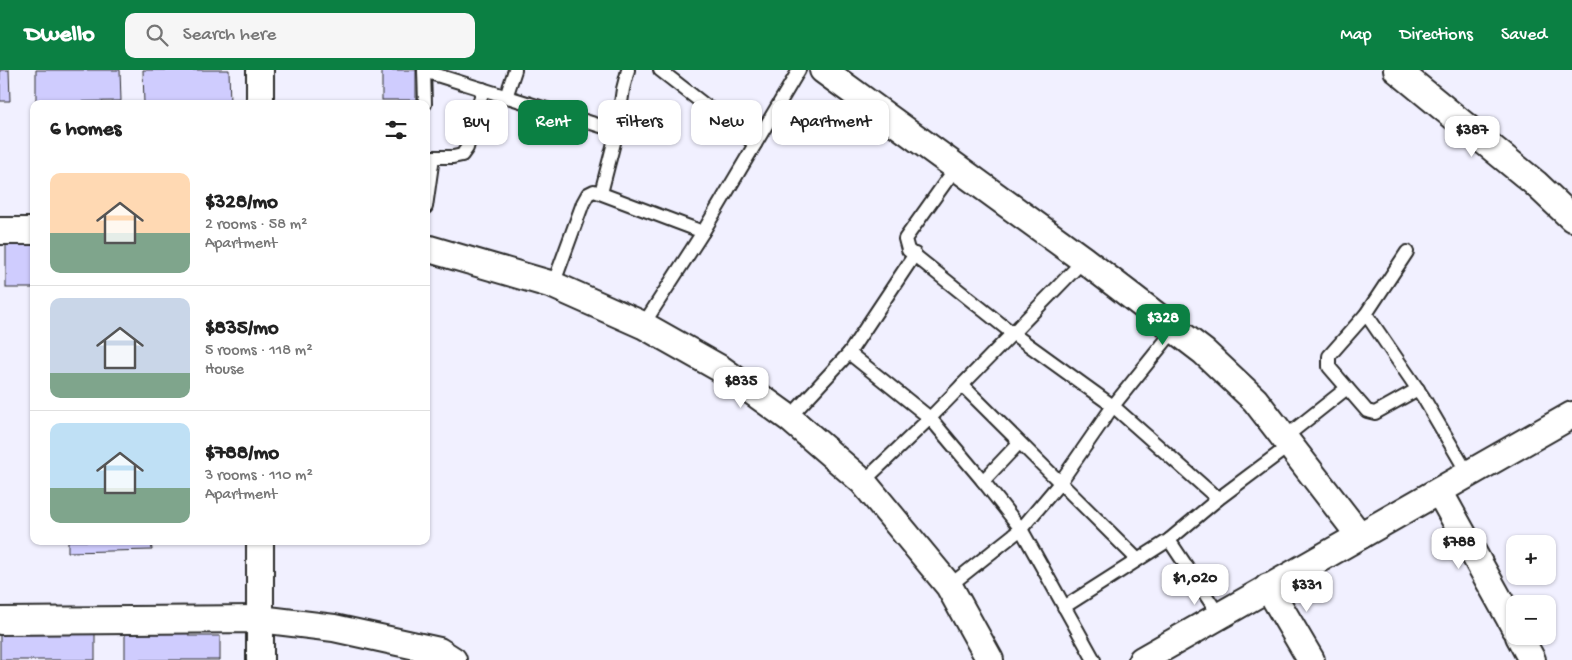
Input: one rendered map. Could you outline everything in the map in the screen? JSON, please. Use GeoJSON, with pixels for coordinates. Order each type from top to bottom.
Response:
{"type":"FeatureCollection","features":[{"type":"Feature","properties":{"kind":"street"},"geometry":{"type":"LineString","coordinates":[[260,70],[260,100]]}},
{"type":"Feature","properties":{"kind":"street"},"geometry":{"type":"LineString","coordinates":[[823,70],[957,166],[1204,352],[1254,400],[1360,536]]}},
{"type":"Feature","properties":{"kind":"street"},"geometry":{"type":"LineString","coordinates":[[1397,70],[1534,183],[1572,218]]}},
{"type":"Feature","properties":{"kind":"street"},"geometry":{"type":"LineString","coordinates":[[0,231],[30,231]]}},
{"type":"Feature","properties":{"kind":"street"},"geometry":{"type":"LineString","coordinates":[[430,249],[553,285],[643,325],[722,369],[788,418],[864,482],[949,586],[990,660]]}},
{"type":"Feature","properties":{"kind":"street"},"geometry":{"type":"LineString","coordinates":[[1142,660],[1572,415]]}},
{"type":"Feature","properties":{"kind":"street"},"geometry":{"type":"LineString","coordinates":[[1439,491],[1506,612]]}},
{"type":"Feature","properties":{"kind":"street"},"geometry":{"type":"LineString","coordinates":[[260,545],[260,660]]}},
{"type":"Feature","properties":{"kind":"street"},"geometry":{"type":"LineString","coordinates":[[1268,588],[1311,660]]}},
{"type":"Feature","properties":{"kind":"street"},"geometry":{"type":"LineString","coordinates":[[0,621],[260,619],[334,628],[440,651],[454,660]]}},
{"type":"Feature","properties":{"kind":"street"},"geometry":{"type":"LineString","coordinates":[[1524,645],[1532,660]]}},
{"type":"Feature","properties":{"kind":"lane"},"geometry":{"type":"LineString","coordinates":[[506,97],[515,70]]}},
{"type":"Feature","properties":{"kind":"lane"},"geometry":{"type":"LineString","coordinates":[[621,100],[628,70]]}},
{"type":"Feature","properties":{"kind":"lane"},"geometry":{"type":"LineString","coordinates":[[660,70],[699,100]]}},
{"type":"Feature","properties":{"kind":"lane"},"geometry":{"type":"LineString","coordinates":[[762,132],[799,70]]}},
{"type":"Feature","properties":{"kind":"lane"},"geometry":{"type":"LineString","coordinates":[[425,100],[424,71],[598,125]]}},
{"type":"Feature","properties":{"kind":"lane"},"geometry":{"type":"LineString","coordinates":[[430,157],[462,155],[467,148],[483,89]]}},
{"type":"Feature","properties":{"kind":"lane"},"geometry":{"type":"LineString","coordinates":[[602,193],[614,145]]}},
{"type":"Feature","properties":{"kind":"lane"},"geometry":{"type":"LineString","coordinates":[[643,325],[704,232],[754,145]]}},
{"type":"Feature","properties":{"kind":"lane"},"geometry":{"type":"LineString","coordinates":[[957,166],[905,240],[908,250],[1012,333],[1112,406],[1218,499]]}},
{"type":"Feature","properties":{"kind":"lane"},"geometry":{"type":"LineString","coordinates":[[553,285],[583,203],[588,194],[594,191],[704,232]]}},
{"type":"Feature","properties":{"kind":"lane"},"geometry":{"type":"LineString","coordinates":[[1407,252],[1366,314],[1329,356],[1329,367],[1367,411],[1371,413],[1375,413],[1418,389]]}},
{"type":"Feature","properties":{"kind":"lane"},"geometry":{"type":"LineString","coordinates":[[788,418],[849,353],[915,254]]}},
{"type":"Feature","properties":{"kind":"lane"},"geometry":{"type":"LineString","coordinates":[[864,482],[962,386],[1084,260]]}},
{"type":"Feature","properties":{"kind":"lane"},"geometry":{"type":"LineString","coordinates":[[1366,314],[1418,389],[1468,474]]}},
{"type":"Feature","properties":{"kind":"lane"},"geometry":{"type":"LineString","coordinates":[[949,586],[1021,529],[1059,484],[1112,406],[1175,330]]}},
{"type":"Feature","properties":{"kind":"lane"},"geometry":{"type":"LineString","coordinates":[[849,353],[930,418],[983,481],[1021,529],[1094,660]]}},
{"type":"Feature","properties":{"kind":"lane"},"geometry":{"type":"LineString","coordinates":[[962,386],[1137,560]]}},
{"type":"Feature","properties":{"kind":"lane"},"geometry":{"type":"LineString","coordinates":[[1064,607],[1169,540],[1347,388]]}},
{"type":"Feature","properties":{"kind":"lane"},"geometry":{"type":"LineString","coordinates":[[983,481],[1019,444]]}},
{"type":"Feature","properties":{"kind":"lane"},"geometry":{"type":"LineString","coordinates":[[1169,540],[1219,616]]}},
{"type":"Feature","properties":{"kind":"building"},"geometry":{"type":"Polygon","coordinates":[[[0,70],[9,70],[10,101],[0,101],[0,70]]]}},
{"type":"Feature","properties":{"kind":"building"},"geometry":{"type":"Polygon","coordinates":[[[36,70],[120,70],[121,100],[36,100],[36,70]]]}},
{"type":"Feature","properties":{"kind":"building"},"geometry":{"type":"Polygon","coordinates":[[[143,70],[229,70],[230,100],[144,100],[143,70]]]}},
{"type":"Feature","properties":{"kind":"building"},"geometry":{"type":"Polygon","coordinates":[[[382,70],[416,70],[416,100],[382,100],[382,70]]]}},
{"type":"Feature","properties":{"kind":"building"},"geometry":{"type":"Polygon","coordinates":[[[6,244],[30,244],[30,288],[6,288],[6,244]]]}},
{"type":"Feature","properties":{"kind":"building"},"geometry":{"type":"Polygon","coordinates":[[[68,545],[151,545],[152,550],[68,552],[68,545]]]}},
{"type":"Feature","properties":{"kind":"building"},"geometry":{"type":"Polygon","coordinates":[[[0,625],[95,625],[95,660],[0,660],[0,625]]]}},
{"type":"Feature","properties":{"kind":"building"},"geometry":{"type":"Polygon","coordinates":[[[125,625],[189,625],[189,636],[220,636],[220,660],[125,660],[125,625]]]}}]}
